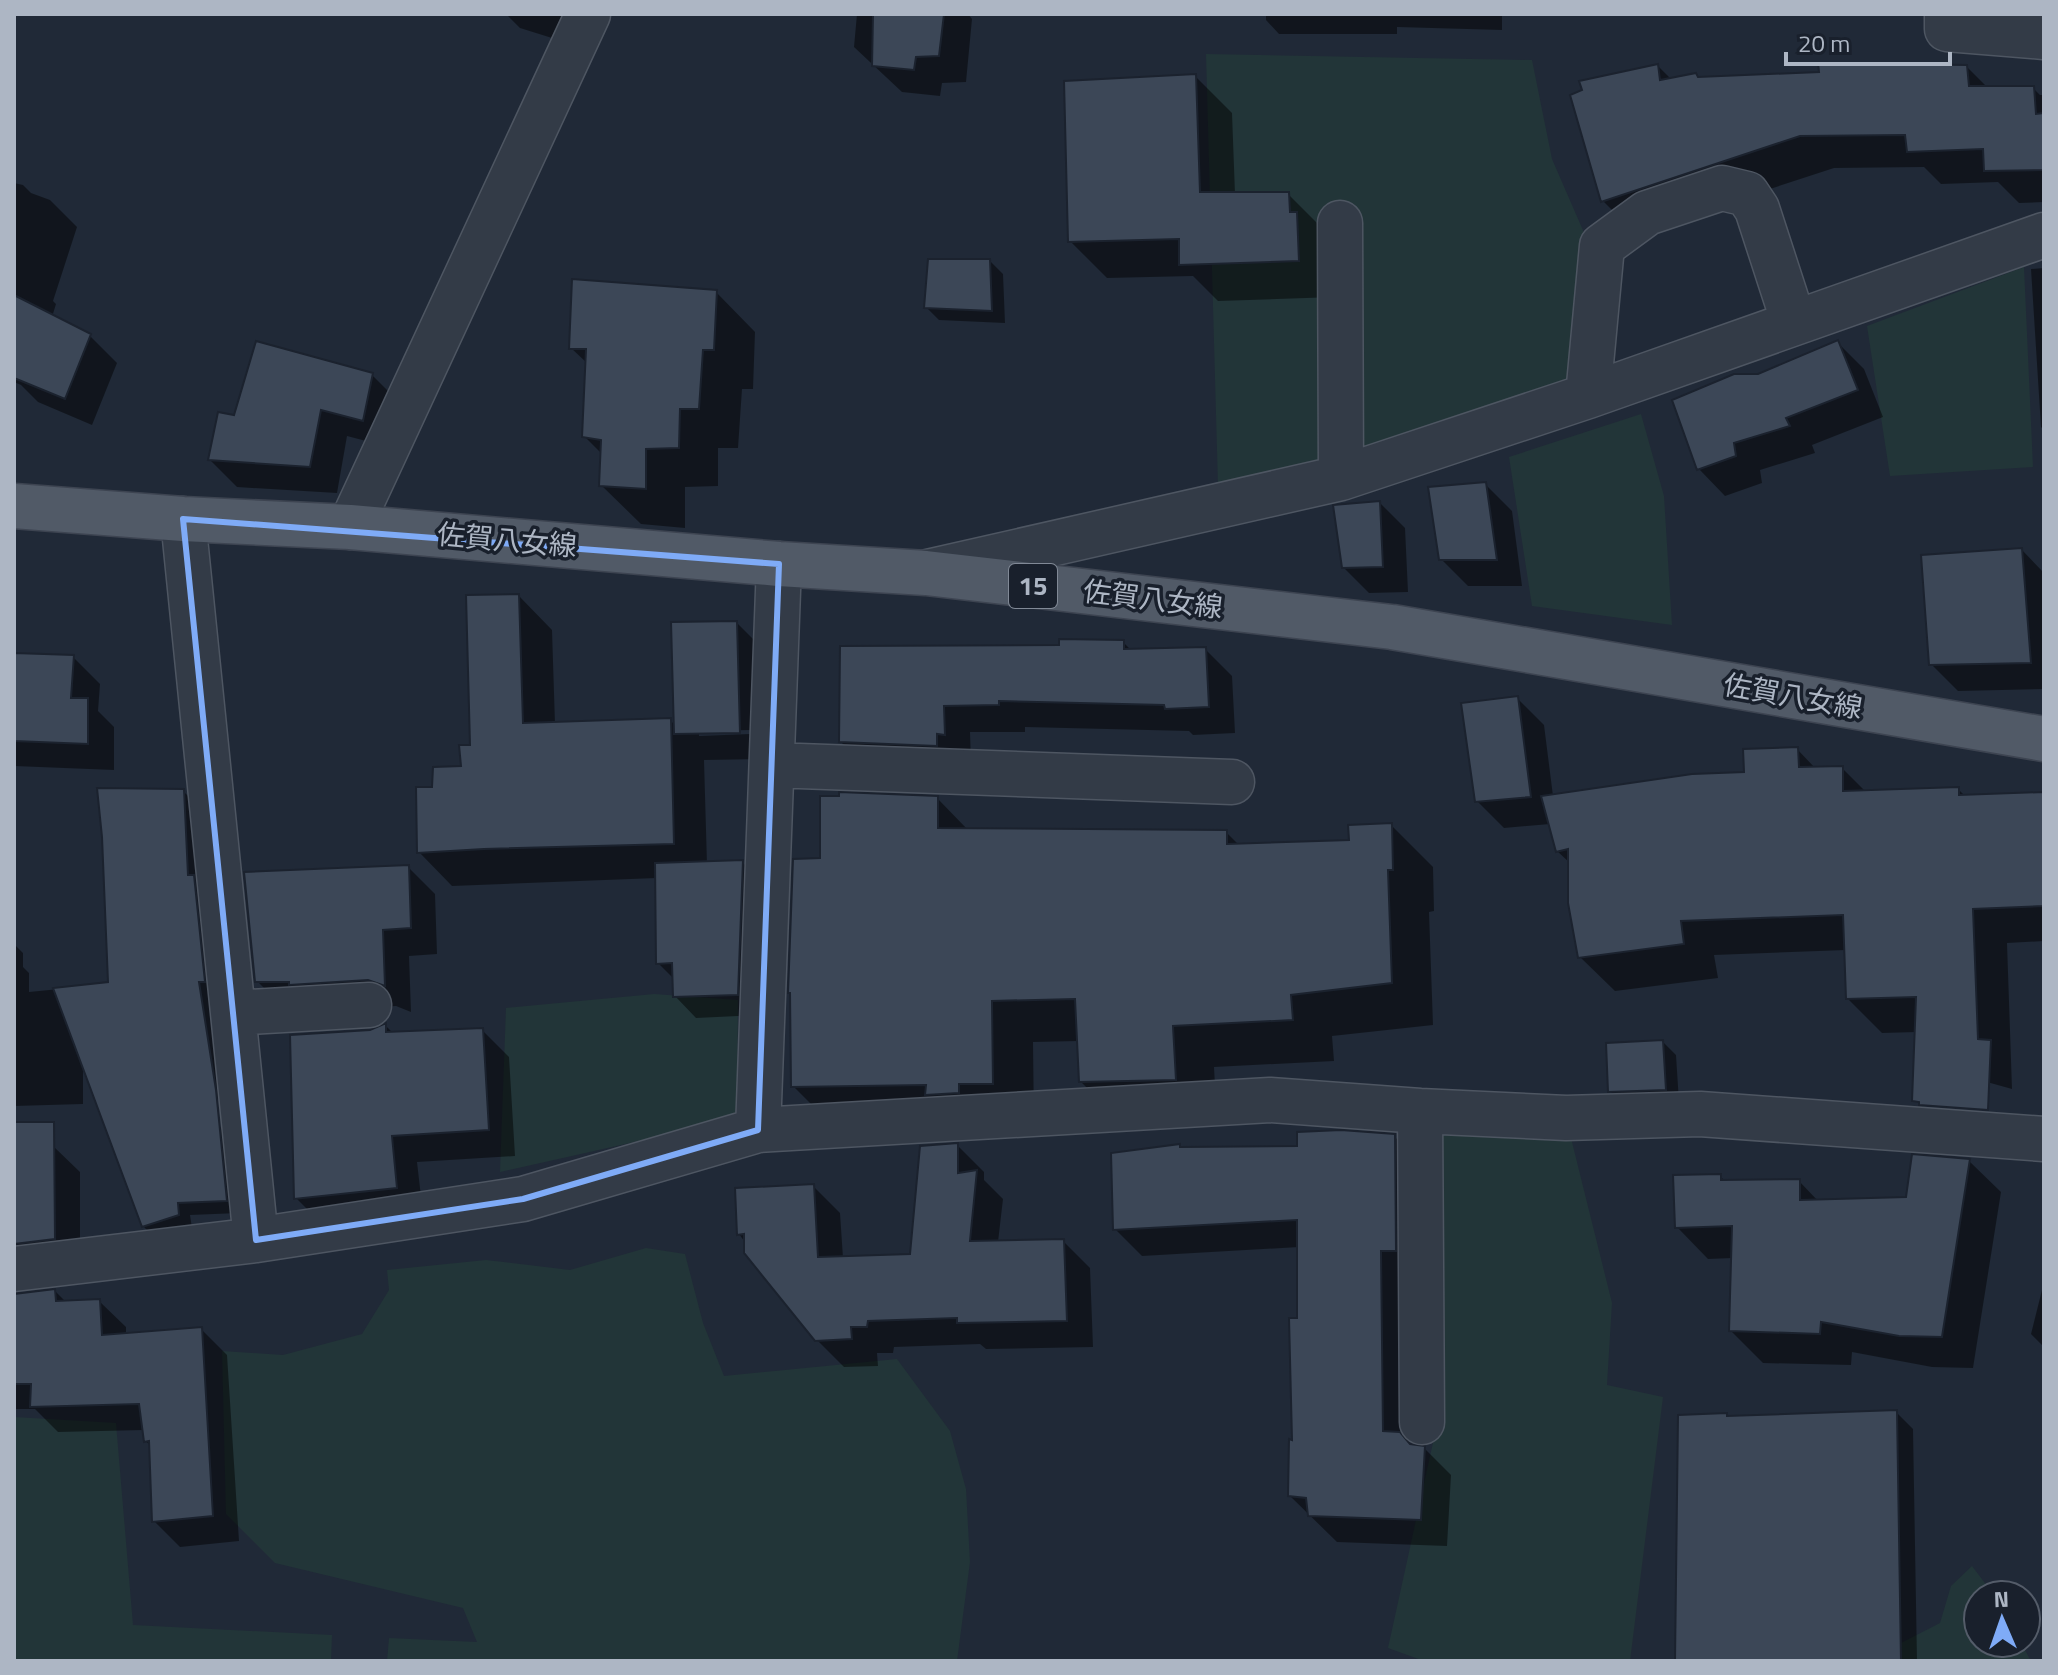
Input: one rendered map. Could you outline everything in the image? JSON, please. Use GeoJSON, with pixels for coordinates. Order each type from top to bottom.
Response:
{"type":"FeatureCollection","features":[{"type":"Feature","properties":{"kind":"main road","name":"佐賀八女線"},"geometry":{"type":"LineString","coordinates":[[14,506],[183,519],[350,527],[779,564],[926,573],[1392,627],[2044,739]]}},
{"type":"Feature","properties":{"kind":"street"},"geometry":{"type":"LineString","coordinates":[[350,527],[588,14]]}},
{"type":"Feature","properties":{"kind":"street"},"geometry":{"type":"LineString","coordinates":[[1947,14],[1947,29],[2044,37]]}},
{"type":"Feature","properties":{"kind":"street"},"geometry":{"type":"LineString","coordinates":[[1588,396],[1602,246],[1647,213],[1722,188],[1747,194],[1757,209],[1794,323]]}},
{"type":"Feature","properties":{"kind":"street"},"geometry":{"type":"LineString","coordinates":[[1340,223],[1341,478]]}},
{"type":"Feature","properties":{"kind":"street"},"geometry":{"type":"LineString","coordinates":[[926,573],[1341,478],[1588,396],[2044,235]]}},
{"type":"Feature","properties":{"kind":"street"},"geometry":{"type":"LineString","coordinates":[[183,519],[256,1240]]}},
{"type":"Feature","properties":{"kind":"street"},"geometry":{"type":"LineString","coordinates":[[758,1130],[779,564]]}},
{"type":"Feature","properties":{"kind":"street"},"geometry":{"type":"LineString","coordinates":[[772,765],[1232,782]]}},
{"type":"Feature","properties":{"kind":"street"},"geometry":{"type":"LineString","coordinates":[[233,1013],[369,1005]]}},
{"type":"Feature","properties":{"kind":"street"},"geometry":{"type":"LineString","coordinates":[[14,1269],[256,1240],[523,1199],[758,1130],[1270,1100],[1566,1118],[1700,1114],[2044,1139]]}},
{"type":"Feature","properties":{"kind":"street"},"geometry":{"type":"LineString","coordinates":[[1420,1111],[1422,1422]]}},
{"type":"Feature","properties":{"kind":"highlighted area"},"geometry":{"type":"Polygon","coordinates":[[[183,519],[779,564],[758,1130],[523,1199],[256,1240],[183,519]]]}},
{"type":"Feature","properties":{"kind":"green space"},"geometry":{"type":"Polygon","coordinates":[[[1206,54],[1532,60],[1552,159],[1592,251],[1580,384],[1357,453],[1218,486],[1206,54]]]}},
{"type":"Feature","properties":{"kind":"green space"},"geometry":{"type":"Polygon","coordinates":[[[2024,267],[2033,467],[1890,476],[1867,326],[2024,267]]]}},
{"type":"Feature","properties":{"kind":"green space"},"geometry":{"type":"Polygon","coordinates":[[[1641,414],[1664,496],[1672,625],[1532,606],[1509,457],[1641,414]]]}},
{"type":"Feature","properties":{"kind":"green space"},"geometry":{"type":"Polygon","coordinates":[[[654,994],[738,1000],[737,1119],[500,1172],[506,1008],[654,994]]]}},
{"type":"Feature","properties":{"kind":"green space"},"geometry":{"type":"Polygon","coordinates":[[[1430,1127],[1570,1134],[1612,1303],[1607,1385],[1663,1397],[1630,1661],[1424,1661],[1388,1648],[1434,1438],[1430,1127]]]}},
{"type":"Feature","properties":{"kind":"green space"},"geometry":{"type":"Polygon","coordinates":[[[646,1248],[685,1254],[703,1323],[724,1376],[897,1359],[950,1431],[966,1489],[970,1562],[957,1661],[387,1661],[389,1638],[477,1642],[463,1608],[275,1563],[226,1514],[222,1351],[283,1355],[362,1334],[389,1290],[387,1270],[486,1260],[570,1270],[646,1248]]]}},
{"type":"Feature","properties":{"kind":"green space"},"geometry":{"type":"Polygon","coordinates":[[[14,1417],[116,1423],[133,1625],[332,1635],[331,1661],[14,1661],[14,1417]]]}},
{"type":"Feature","properties":{"kind":"green space"},"geometry":{"type":"Polygon","coordinates":[[[1972,1566],[1982,1579],[1962,1579],[1962,1659],[2031,1661],[1902,1661],[1901,1643],[1940,1623],[1951,1586],[1972,1566]]]}},
{"type":"Feature","properties":{"kind":"building"},"geometry":{"type":"Polygon","coordinates":[[[873,14],[944,14],[939,56],[916,57],[914,70],[872,66],[873,14]]]}},
{"type":"Feature","properties":{"kind":"building"},"geometry":{"type":"Polygon","coordinates":[[[1818,63],[1967,65],[1969,86],[2034,86],[2036,114],[2044,113],[2044,170],[1984,171],[1983,149],[1907,152],[1905,135],[1800,136],[1601,202],[1570,95],[1582,90],[1579,81],[1658,64],[1660,80],[1696,73],[1698,77],[1819,72],[1818,63]]]}},
{"type":"Feature","properties":{"kind":"building"},"geometry":{"type":"Polygon","coordinates":[[[1196,74],[1200,192],[1289,192],[1290,212],[1297,212],[1299,261],[1179,265],[1179,239],[1068,242],[1064,81],[1196,74]]]}},
{"type":"Feature","properties":{"kind":"building"},"geometry":{"type":"Polygon","coordinates":[[[928,259],[990,259],[992,311],[924,308],[928,259]]]}},
{"type":"Feature","properties":{"kind":"building"},"geometry":{"type":"Polygon","coordinates":[[[572,279],[717,290],[714,350],[703,350],[699,409],[680,409],[679,448],[646,449],[646,489],[599,486],[601,440],[582,437],[586,349],[569,349],[572,279]]]}},
{"type":"Feature","properties":{"kind":"building"},"geometry":{"type":"Polygon","coordinates":[[[14,295],[91,334],[65,399],[14,378],[14,295]]]}},
{"type":"Feature","properties":{"kind":"building"},"geometry":{"type":"Polygon","coordinates":[[[1838,340],[1858,390],[1786,418],[1790,426],[1734,443],[1736,456],[1697,470],[1672,400],[1734,374],[1758,374],[1838,340]]]}},
{"type":"Feature","properties":{"kind":"building"},"geometry":{"type":"Polygon","coordinates":[[[256,341],[373,373],[363,421],[321,410],[310,467],[208,460],[218,412],[234,415],[256,341]]]}},
{"type":"Feature","properties":{"kind":"building"},"geometry":{"type":"Polygon","coordinates":[[[1486,482],[1497,560],[1439,560],[1428,487],[1486,482]]]}},
{"type":"Feature","properties":{"kind":"building"},"geometry":{"type":"Polygon","coordinates":[[[1380,501],[1383,567],[1342,568],[1333,505],[1380,501]]]}},
{"type":"Feature","properties":{"kind":"building"},"geometry":{"type":"Polygon","coordinates":[[[2022,548],[2031,663],[1929,665],[1921,555],[2022,548]]]}},
{"type":"Feature","properties":{"kind":"building"},"geometry":{"type":"Polygon","coordinates":[[[519,594],[523,723],[671,718],[674,844],[417,853],[416,787],[432,787],[433,767],[461,766],[459,745],[470,745],[466,595],[519,594]]]}},
{"type":"Feature","properties":{"kind":"building"},"geometry":{"type":"Polygon","coordinates":[[[737,621],[740,733],[674,734],[671,622],[737,621]]]}},
{"type":"Feature","properties":{"kind":"building"},"geometry":{"type":"Polygon","coordinates":[[[1059,639],[1124,640],[1124,649],[1206,647],[1209,707],[1165,709],[1164,705],[999,701],[999,705],[944,706],[945,735],[937,734],[937,746],[839,742],[840,646],[1059,645],[1059,639]]]}},
{"type":"Feature","properties":{"kind":"building"},"geometry":{"type":"Polygon","coordinates":[[[14,653],[74,655],[71,698],[88,698],[88,744],[14,741],[14,653]]]}},
{"type":"Feature","properties":{"kind":"building"},"geometry":{"type":"Polygon","coordinates":[[[1518,696],[1531,797],[1475,802],[1461,703],[1518,696]]]}},
{"type":"Feature","properties":{"kind":"building"},"geometry":{"type":"Polygon","coordinates":[[[1798,747],[1799,767],[1843,766],[1843,791],[1959,787],[1959,795],[2044,792],[2044,906],[1973,909],[1978,1039],[1991,1040],[1988,1110],[1919,1105],[1919,1102],[1912,1101],[1916,997],[1846,999],[1843,915],[1681,921],[1684,944],[1578,958],[1568,903],[1568,849],[1556,852],[1541,796],[1692,774],[1744,772],[1743,749],[1798,747]]]}},
{"type":"Feature","properties":{"kind":"building"},"geometry":{"type":"Polygon","coordinates":[[[97,788],[184,789],[188,875],[194,875],[205,982],[199,982],[216,1090],[227,1201],[178,1203],[179,1215],[142,1227],[53,988],[108,982],[97,788]]]}},
{"type":"Feature","properties":{"kind":"building"},"geometry":{"type":"Polygon","coordinates":[[[839,792],[938,796],[938,828],[1227,830],[1227,844],[1349,840],[1348,825],[1392,823],[1393,870],[1388,870],[1392,983],[1291,995],[1293,1020],[1173,1026],[1176,1080],[1079,1082],[1075,999],[992,1001],[993,1084],[959,1084],[959,1093],[925,1095],[926,1085],[791,1087],[788,993],[793,859],[820,858],[820,796],[839,796],[839,792]]]}},
{"type":"Feature","properties":{"kind":"building"},"geometry":{"type":"Polygon","coordinates":[[[743,860],[738,995],[673,997],[672,963],[656,964],[655,863],[743,860]]]}},
{"type":"Feature","properties":{"kind":"building"},"geometry":{"type":"Polygon","coordinates":[[[409,865],[411,928],[383,930],[385,986],[368,980],[289,985],[289,982],[255,982],[244,872],[409,865]]]}},
{"type":"Feature","properties":{"kind":"building"},"geometry":{"type":"Polygon","coordinates":[[[386,1023],[386,1032],[483,1028],[489,1130],[392,1136],[397,1188],[294,1199],[290,1035],[370,1030],[386,1023]]]}},
{"type":"Feature","properties":{"kind":"building"},"geometry":{"type":"Polygon","coordinates":[[[1663,1040],[1666,1090],[1608,1092],[1606,1043],[1663,1040]]]}},
{"type":"Feature","properties":{"kind":"building"},"geometry":{"type":"Polygon","coordinates":[[[14,1122],[54,1122],[55,1239],[14,1244],[14,1122]]]}},
{"type":"Feature","properties":{"kind":"building"},"geometry":{"type":"Polygon","coordinates":[[[1341,1130],[1395,1134],[1396,1251],[1381,1251],[1383,1431],[1400,1432],[1410,1444],[1425,1446],[1421,1520],[1308,1516],[1306,1498],[1288,1496],[1289,1439],[1292,1440],[1289,1318],[1297,1318],[1297,1220],[1113,1230],[1111,1153],[1180,1144],[1180,1147],[1297,1146],[1297,1132],[1341,1130]]]}},
{"type":"Feature","properties":{"kind":"building"},"geometry":{"type":"Polygon","coordinates":[[[958,1143],[958,1173],[977,1170],[970,1241],[1064,1239],[1067,1321],[957,1323],[957,1318],[868,1321],[867,1327],[851,1327],[852,1339],[815,1341],[744,1253],[744,1234],[737,1235],[735,1188],[814,1184],[818,1257],[910,1254],[920,1146],[958,1143]]]}},
{"type":"Feature","properties":{"kind":"building"},"geometry":{"type":"Polygon","coordinates":[[[1912,1154],[1970,1159],[1942,1337],[1899,1336],[1821,1322],[1820,1334],[1729,1331],[1732,1226],[1675,1228],[1673,1175],[1721,1174],[1721,1180],[1800,1179],[1800,1200],[1906,1197],[1912,1154]]]}},
{"type":"Feature","properties":{"kind":"building"},"geometry":{"type":"Polygon","coordinates":[[[55,1289],[56,1301],[100,1299],[102,1335],[202,1327],[213,1516],[152,1522],[149,1441],[144,1442],[139,1404],[30,1407],[31,1384],[14,1384],[14,1294],[55,1289]]]}},
{"type":"Feature","properties":{"kind":"building"},"geometry":{"type":"Polygon","coordinates":[[[1897,1410],[1901,1661],[1675,1661],[1678,1415],[1897,1410]]]}}]}
